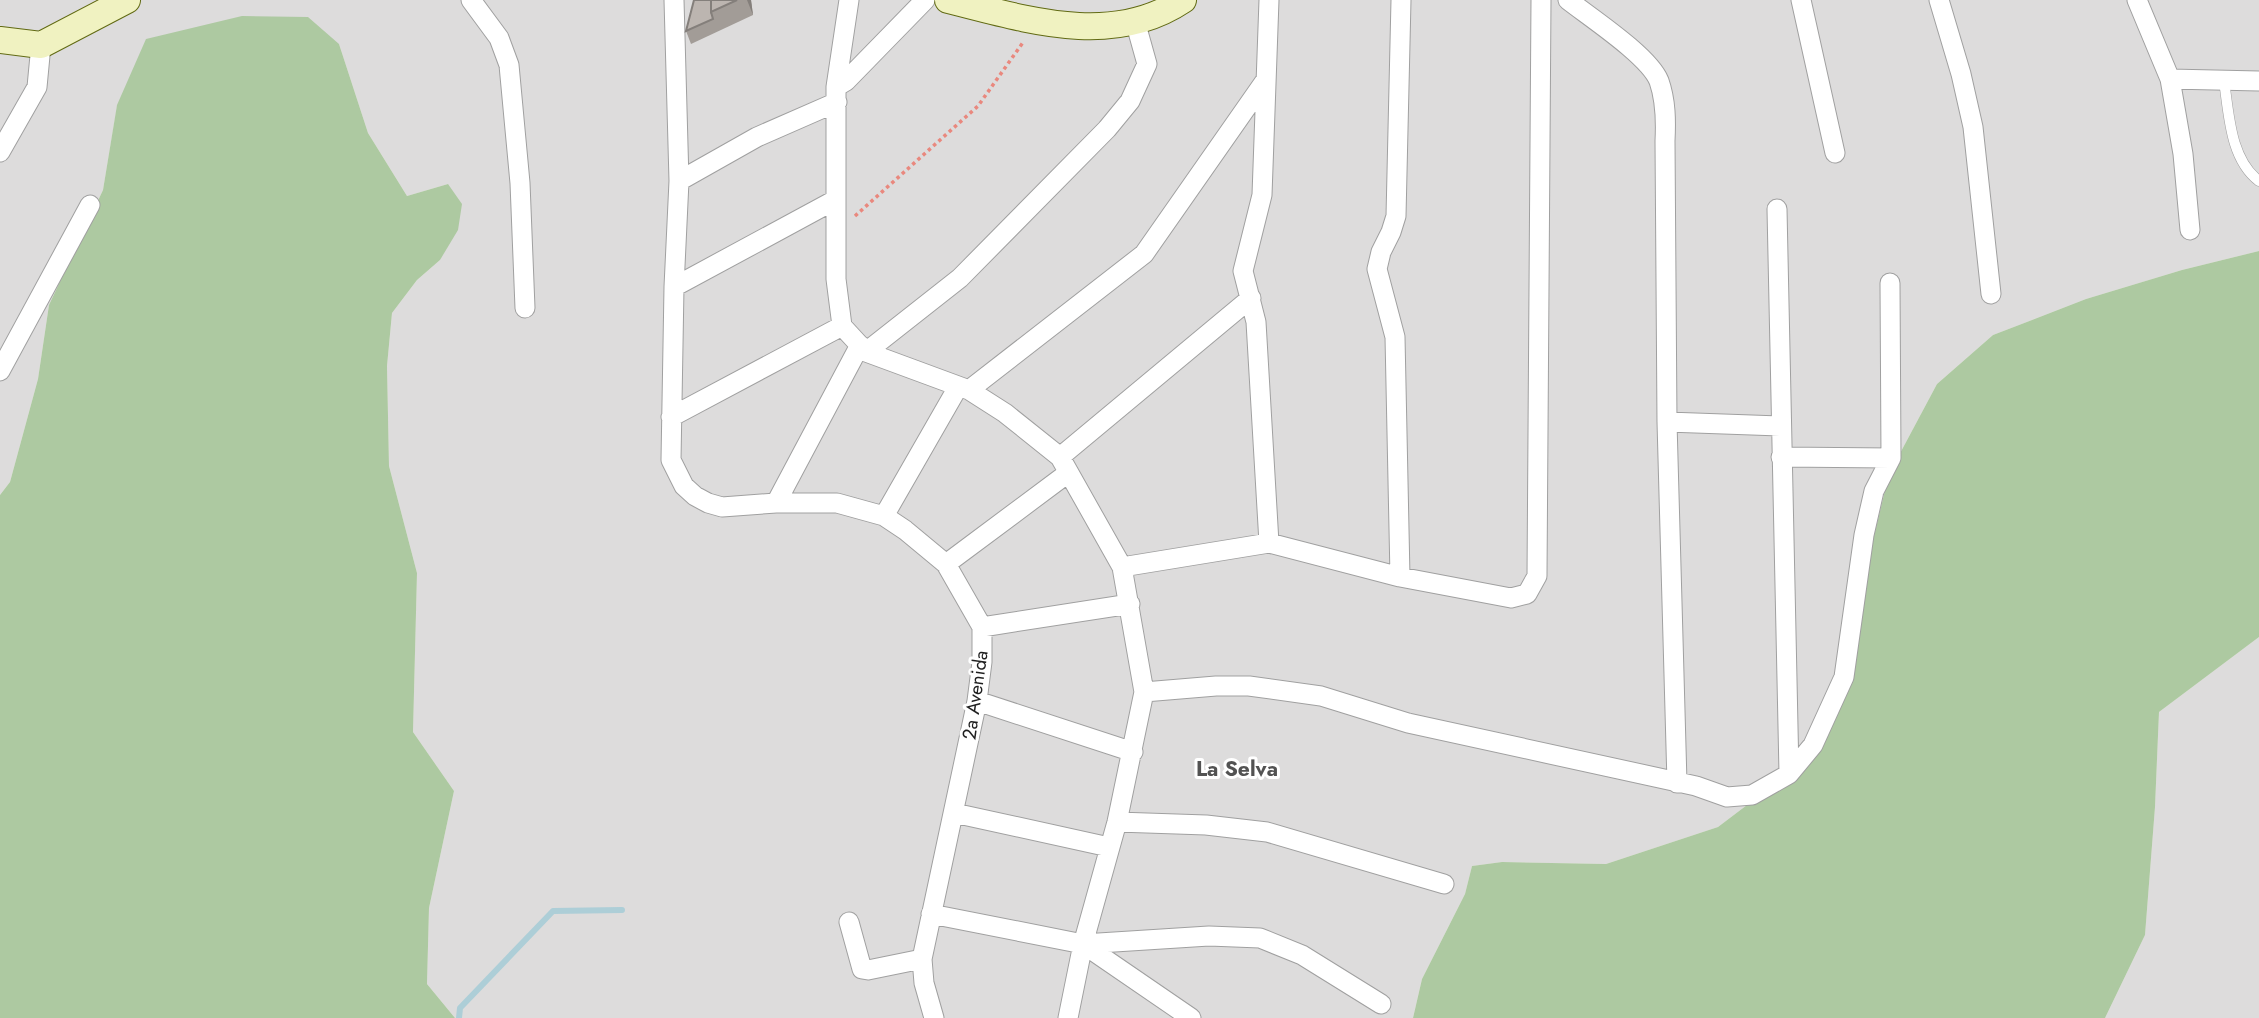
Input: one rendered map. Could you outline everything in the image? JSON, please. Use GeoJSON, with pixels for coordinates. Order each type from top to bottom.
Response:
{"type":"FeatureCollection","features":[{"type":"Feature","properties":{"kind":"main road"},"geometry":{"type":"LineString","coordinates":[[0,40],[41,45],[127,0]]}},
{"type":"Feature","properties":{"kind":"main road"},"geometry":{"type":"LineString","coordinates":[[948,0],[1038,22],[1094,27],[1135,11],[1157,15],[1183,0]]}},
{"type":"Feature","properties":{"kind":"street"},"geometry":{"type":"LineString","coordinates":[[471,0],[499,38],[509,65],[520,183],[525,308]]}},
{"type":"Feature","properties":{"kind":"street","name":"2a Avenida"},"geometry":{"type":"LineString","coordinates":[[674,0],[679,181],[671,460],[684,486],[695,496],[722,507],[776,503],[837,503],[884,516],[946,564],[982,627],[982,662],[977,701],[922,959],[924,983],[934,1018]]}},
{"type":"Feature","properties":{"kind":"street"},"geometry":{"type":"LineString","coordinates":[[849,0],[836,95],[836,279],[842,326],[863,348],[964,388],[1005,412],[1064,465],[1122,567],[1130,604],[1144,692],[1117,822],[1083,944],[1068,1018]]}},
{"type":"Feature","properties":{"kind":"street"},"geometry":{"type":"LineString","coordinates":[[679,181],[836,95],[846,81],[925,0]]}},
{"type":"Feature","properties":{"kind":"street"},"geometry":{"type":"LineString","coordinates":[[1269,0],[1262,195],[1243,271],[1256,322],[1269,543]]}},
{"type":"Feature","properties":{"kind":"street"},"geometry":{"type":"LineString","coordinates":[[1400,577],[1395,337],[1377,269],[1396,216],[1401,0]]}},
{"type":"Feature","properties":{"kind":"street"},"geometry":{"type":"LineString","coordinates":[[1122,567],[1269,543],[1400,577],[1511,598],[1527,594],[1537,576],[1541,0]]}},
{"type":"Feature","properties":{"kind":"street"},"geometry":{"type":"LineString","coordinates":[[1568,0],[1645,62],[1658,79],[1666,111],[1667,422],[1677,783]]}},
{"type":"Feature","properties":{"kind":"street"},"geometry":{"type":"LineString","coordinates":[[1801,0],[1835,153]]}},
{"type":"Feature","properties":{"kind":"street"},"geometry":{"type":"LineString","coordinates":[[1939,0],[1961,74],[1973,127],[1991,294]]}},
{"type":"Feature","properties":{"kind":"street"},"geometry":{"type":"LineString","coordinates":[[2137,0],[2170,79],[2183,154],[2190,230]]}},
{"type":"Feature","properties":{"kind":"street"},"geometry":{"type":"LineString","coordinates":[[776,503],[863,348],[960,278],[1107,129],[1130,101],[1147,64],[1135,11]]}},
{"type":"Feature","properties":{"kind":"street"},"geometry":{"type":"LineString","coordinates":[[0,152],[37,87],[41,45]]}},
{"type":"Feature","properties":{"kind":"street"},"geometry":{"type":"LineString","coordinates":[[2170,79],[2259,81]]}},
{"type":"Feature","properties":{"kind":"street"},"geometry":{"type":"LineString","coordinates":[[884,516],[964,388],[1144,254],[1265,80]]}},
{"type":"Feature","properties":{"kind":"street"},"geometry":{"type":"LineString","coordinates":[[674,287],[835,200]]}},
{"type":"Feature","properties":{"kind":"street"},"geometry":{"type":"LineString","coordinates":[[0,371],[90,205]]}},
{"type":"Feature","properties":{"kind":"street"},"geometry":{"type":"LineString","coordinates":[[1777,209],[1789,774]]}},
{"type":"Feature","properties":{"kind":"street"},"geometry":{"type":"LineString","coordinates":[[1144,692],[1238,686],[1321,696],[1408,723],[1696,786],[1727,797],[1752,795],[1789,774],[1812,745],[1844,677],[1864,535],[1874,491],[1891,458],[1890,284]]}},
{"type":"Feature","properties":{"kind":"street"},"geometry":{"type":"LineString","coordinates":[[946,564],[1064,465],[1251,298]]}},
{"type":"Feature","properties":{"kind":"street"},"geometry":{"type":"LineString","coordinates":[[671,417],[842,326]]}},
{"type":"Feature","properties":{"kind":"street"},"geometry":{"type":"LineString","coordinates":[[1667,422],[1780,426]]}},
{"type":"Feature","properties":{"kind":"street"},"geometry":{"type":"LineString","coordinates":[[1781,457],[1891,458]]}},
{"type":"Feature","properties":{"kind":"street"},"geometry":{"type":"LineString","coordinates":[[982,627],[1130,604]]}},
{"type":"Feature","properties":{"kind":"street"},"geometry":{"type":"LineString","coordinates":[[977,701],[1133,752]]}},
{"type":"Feature","properties":{"kind":"street"},"geometry":{"type":"LineString","coordinates":[[954,813],[1109,847]]}},
{"type":"Feature","properties":{"kind":"street"},"geometry":{"type":"LineString","coordinates":[[1117,822],[1206,825],[1267,832],[1444,884]]}},
{"type":"Feature","properties":{"kind":"street"},"geometry":{"type":"LineString","coordinates":[[931,914],[1083,944],[1209,936],[1259,938],[1302,955],[1381,1004]]}},
{"type":"Feature","properties":{"kind":"street"},"geometry":{"type":"LineString","coordinates":[[849,922],[862,969],[922,959]]}},
{"type":"Feature","properties":{"kind":"street"},"geometry":{"type":"LineString","coordinates":[[1083,944],[1191,1018]]}},
{"type":"Feature","properties":{"kind":"lane"},"geometry":{"type":"LineString","coordinates":[[2224,81],[2237,149],[2243,163],[2259,181]]}},
{"type":"Feature","properties":{"kind":"path"},"geometry":{"type":"LineString","coordinates":[[835,234],[978,106],[1038,22]]}},
{"type":"Feature","properties":{"kind":"shaded area"},"geometry":{"type":"Polygon","coordinates":[[[0,0],[2259,0],[2259,251],[2182,270],[2086,299],[1993,335],[1937,384],[1889,474],[1846,668],[1796,768],[1718,827],[1606,864],[1502,862],[1472,866],[1465,894],[1422,979],[1413,1018],[455,1018],[427,984],[429,908],[454,791],[413,732],[417,573],[389,466],[387,366],[392,313],[417,280],[440,260],[448,184],[407,196],[368,133],[339,44],[117,106],[103,190],[49,305],[38,379],[10,482],[0,495],[0,0]]]}},
{"type":"Feature","properties":{"kind":"shaded area"},"geometry":{"type":"Polygon","coordinates":[[[2259,637],[2259,1018],[2105,1018],[2145,935],[2159,712],[2259,637]]]}},
{"type":"Feature","properties":{"kind":"green space"},"geometry":{"type":"Polygon","coordinates":[[[242,16],[308,17],[339,44],[368,133],[407,196],[448,184],[462,204],[458,230],[440,260],[417,280],[392,313],[387,366],[389,466],[417,573],[413,732],[454,791],[429,908],[427,984],[455,1018],[0,1018],[0,495],[10,482],[38,379],[49,305],[103,190],[117,105],[146,39],[242,16]]]}},
{"type":"Feature","properties":{"kind":"green space"},"geometry":{"type":"Polygon","coordinates":[[[2259,251],[2259,637],[2159,712],[2145,935],[2105,1018],[1413,1018],[1422,979],[1465,894],[1472,866],[1502,862],[1606,864],[1718,827],[1796,768],[1846,668],[1860,594],[1889,474],[1937,384],[1993,335],[2086,299],[2182,270],[2259,251]]]}},
{"type":"Feature","properties":{"kind":"building"},"geometry":{"type":"Polygon","coordinates":[[[694,0],[711,0],[713,19],[686,31],[694,0]]]}},
{"type":"Feature","properties":{"kind":"building"},"geometry":{"type":"Polygon","coordinates":[[[711,0],[737,0],[711,12],[711,0]]]}},
{"type":"Feature","properties":{"kind":"waterway"},"geometry":{"type":"LineString","coordinates":[[459,1018],[460,1008],[553,911],[622,910]]}},
{"type":"Feature","properties":{"kind":"district","name":"La Selva"},"geometry":{"type":"Point","coordinates":[1237,769]}}]}
